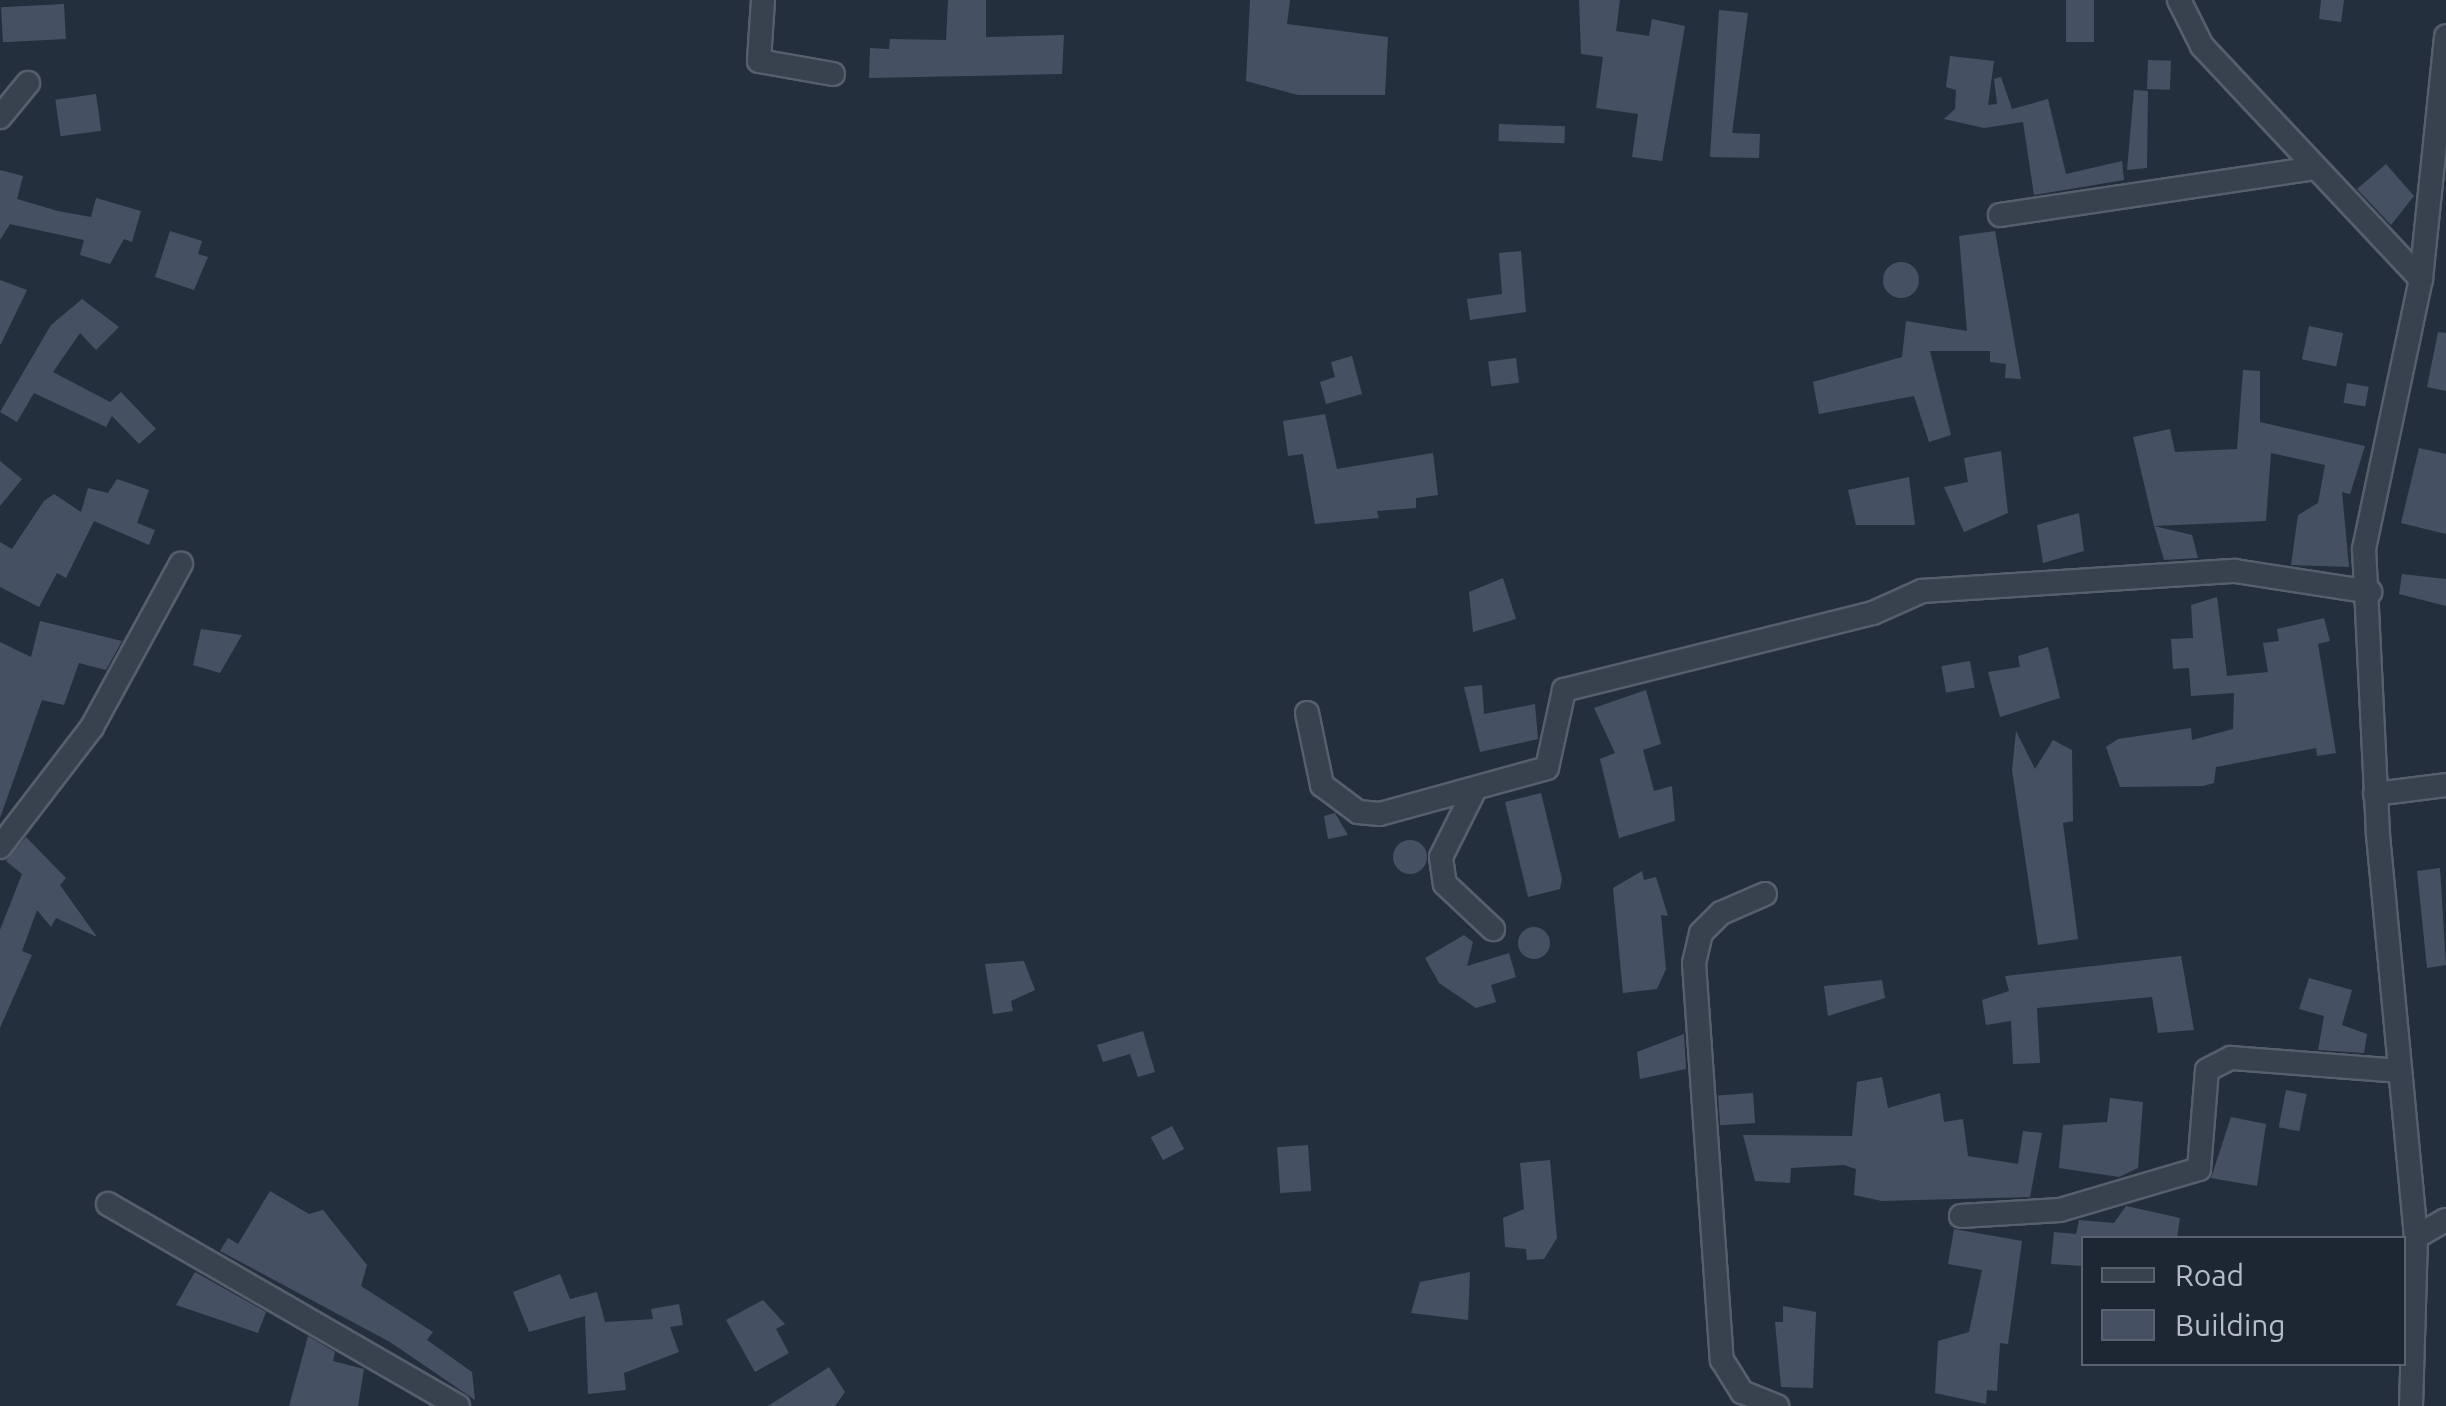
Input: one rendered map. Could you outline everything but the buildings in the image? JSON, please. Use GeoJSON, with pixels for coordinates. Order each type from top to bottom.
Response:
{"type":"FeatureCollection","features":[{"type":"Feature","properties":{"kind":"street"},"geometry":{"type":"LineString","coordinates":[[763,0],[759,62],[833,74]]}},
{"type":"Feature","properties":{"kind":"street"},"geometry":{"type":"LineString","coordinates":[[2179,0],[2186,28],[2310,169],[2422,280]]}},
{"type":"Feature","properties":{"kind":"street"},"geometry":{"type":"LineString","coordinates":[[2411,1406],[2416,1238],[2375,794],[2371,499],[2422,280],[2442,127],[2446,36]]}},
{"type":"Feature","properties":{"kind":"street"},"geometry":{"type":"LineString","coordinates":[[0,117],[28,83]]}},
{"type":"Feature","properties":{"kind":"street"},"geometry":{"type":"LineString","coordinates":[[2000,215],[2310,169]]}},
{"type":"Feature","properties":{"kind":"street"},"geometry":{"type":"LineString","coordinates":[[0,847],[92,727],[181,564]]}},
{"type":"Feature","properties":{"kind":"street"},"geometry":{"type":"LineString","coordinates":[[1307,713],[1322,784],[1358,812],[1380,814],[1546,768],[1564,690],[1873,613],[1922,592],[2235,570],[2370,592]]}},
{"type":"Feature","properties":{"kind":"street"},"geometry":{"type":"LineString","coordinates":[[2375,794],[2446,786]]}},
{"type":"Feature","properties":{"kind":"street"},"geometry":{"type":"LineString","coordinates":[[1475,789],[1441,857],[1445,884],[1493,929]]}},
{"type":"Feature","properties":{"kind":"street"},"geometry":{"type":"LineString","coordinates":[[1764,894],[1720,913],[1701,933],[1694,963],[1722,1360],[1742,1392],[1777,1406]]}},
{"type":"Feature","properties":{"kind":"street"},"geometry":{"type":"LineString","coordinates":[[1961,1216],[2060,1210],[2198,1169],[2207,1070],[2230,1058],[2398,1071]]}},
{"type":"Feature","properties":{"kind":"street"},"geometry":{"type":"LineString","coordinates":[[108,1204],[458,1406]]}},
{"type":"Feature","properties":{"kind":"street"},"geometry":{"type":"LineString","coordinates":[[2416,1238],[2446,1220]]}}]}
